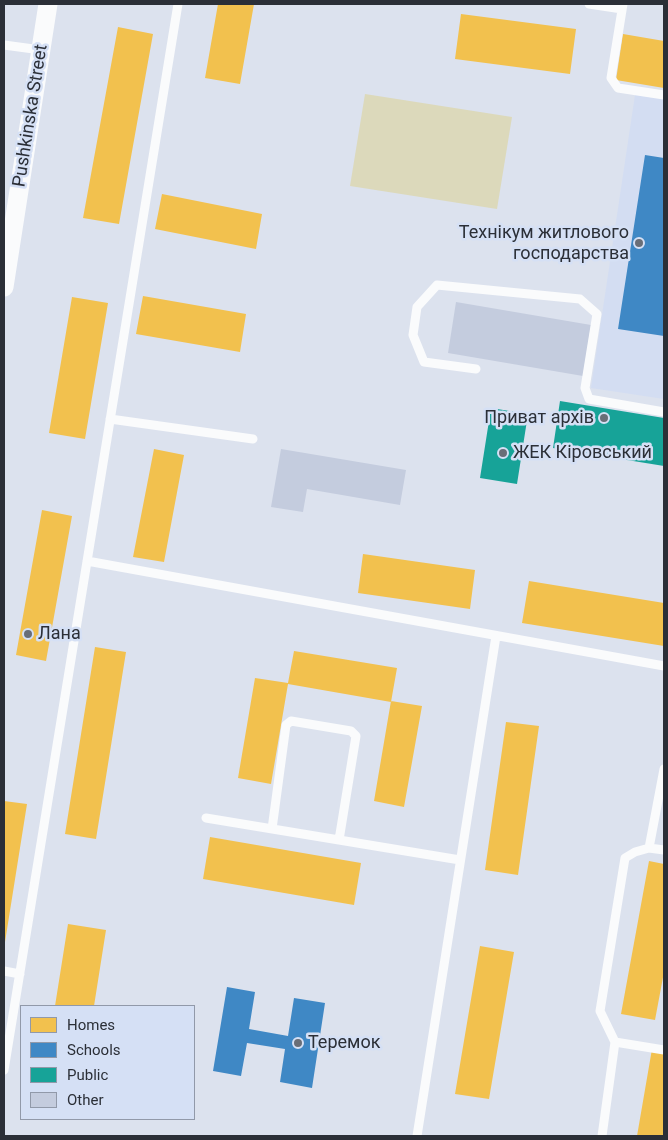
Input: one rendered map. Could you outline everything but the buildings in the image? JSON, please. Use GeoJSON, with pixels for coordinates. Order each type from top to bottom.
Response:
{"type":"FeatureCollection","features":[{"type":"Feature","properties":{"kind":"street","name":"Pushkinska Street"},"geometry":{"type":"LineString","coordinates":[[4,287],[8,234],[48,4]]}},
{"type":"Feature","properties":{"kind":"lane"},"geometry":{"type":"LineString","coordinates":[[4,1070],[178,4]]}},
{"type":"Feature","properties":{"kind":"lane"},"geometry":{"type":"LineString","coordinates":[[589,4],[622,6],[610,78],[618,88],[664,94]]}},
{"type":"Feature","properties":{"kind":"lane"},"geometry":{"type":"LineString","coordinates":[[4,45],[41,50]]}},
{"type":"Feature","properties":{"kind":"lane"},"geometry":{"type":"LineString","coordinates":[[476,370],[424,362],[413,335],[417,307],[437,286],[580,298],[597,314],[585,388],[589,399],[664,412]]}},
{"type":"Feature","properties":{"kind":"lane"},"geometry":{"type":"LineString","coordinates":[[110,419],[253,439]]}},
{"type":"Feature","properties":{"kind":"lane"},"geometry":{"type":"LineString","coordinates":[[87,561],[664,666]]}},
{"type":"Feature","properties":{"kind":"lane"},"geometry":{"type":"LineString","coordinates":[[417,1136],[496,636]]}},
{"type":"Feature","properties":{"kind":"lane"},"geometry":{"type":"LineString","coordinates":[[272,829],[286,725],[291,721],[351,731],[356,736],[339,840]]}},
{"type":"Feature","properties":{"kind":"lane"},"geometry":{"type":"LineString","coordinates":[[649,848],[664,769]]}},
{"type":"Feature","properties":{"kind":"lane"},"geometry":{"type":"LineString","coordinates":[[206,818],[460,860]]}},
{"type":"Feature","properties":{"kind":"lane"},"geometry":{"type":"LineString","coordinates":[[602,1136],[615,1042],[600,1011],[625,858],[649,848],[664,850]]}},
{"type":"Feature","properties":{"kind":"lane"},"geometry":{"type":"LineString","coordinates":[[4,971],[20,974]]}},
{"type":"Feature","properties":{"kind":"lane"},"geometry":{"type":"LineString","coordinates":[[615,1042],[664,1050]]}},
{"type":"Feature","properties":{"kind":"shaded area"},"geometry":{"type":"Polygon","coordinates":[[[365,94],[512,117],[497,209],[350,186],[365,94]]]}},
{"type":"Feature","properties":{"kind":"shaded area","name":"Технікум житлового господарства"},"geometry":{"type":"Polygon","coordinates":[[[635,95],[664,99],[664,399],[591,388],[635,95]]]}},
{"type":"Feature","properties":{"kind":"place","name":"Технікум житлового господарства"},"geometry":{"type":"Point","coordinates":[639,243]}},
{"type":"Feature","properties":{"kind":"place","name":"Приват архів"},"geometry":{"type":"Point","coordinates":[604,418]}},
{"type":"Feature","properties":{"kind":"place","name":"ЖЕК Кіровський"},"geometry":{"type":"Point","coordinates":[503,453]}},
{"type":"Feature","properties":{"kind":"place","name":"Лана"},"geometry":{"type":"Point","coordinates":[28,634]}},
{"type":"Feature","properties":{"kind":"place","name":"Теремок"},"geometry":{"type":"Point","coordinates":[298,1043]}}]}
